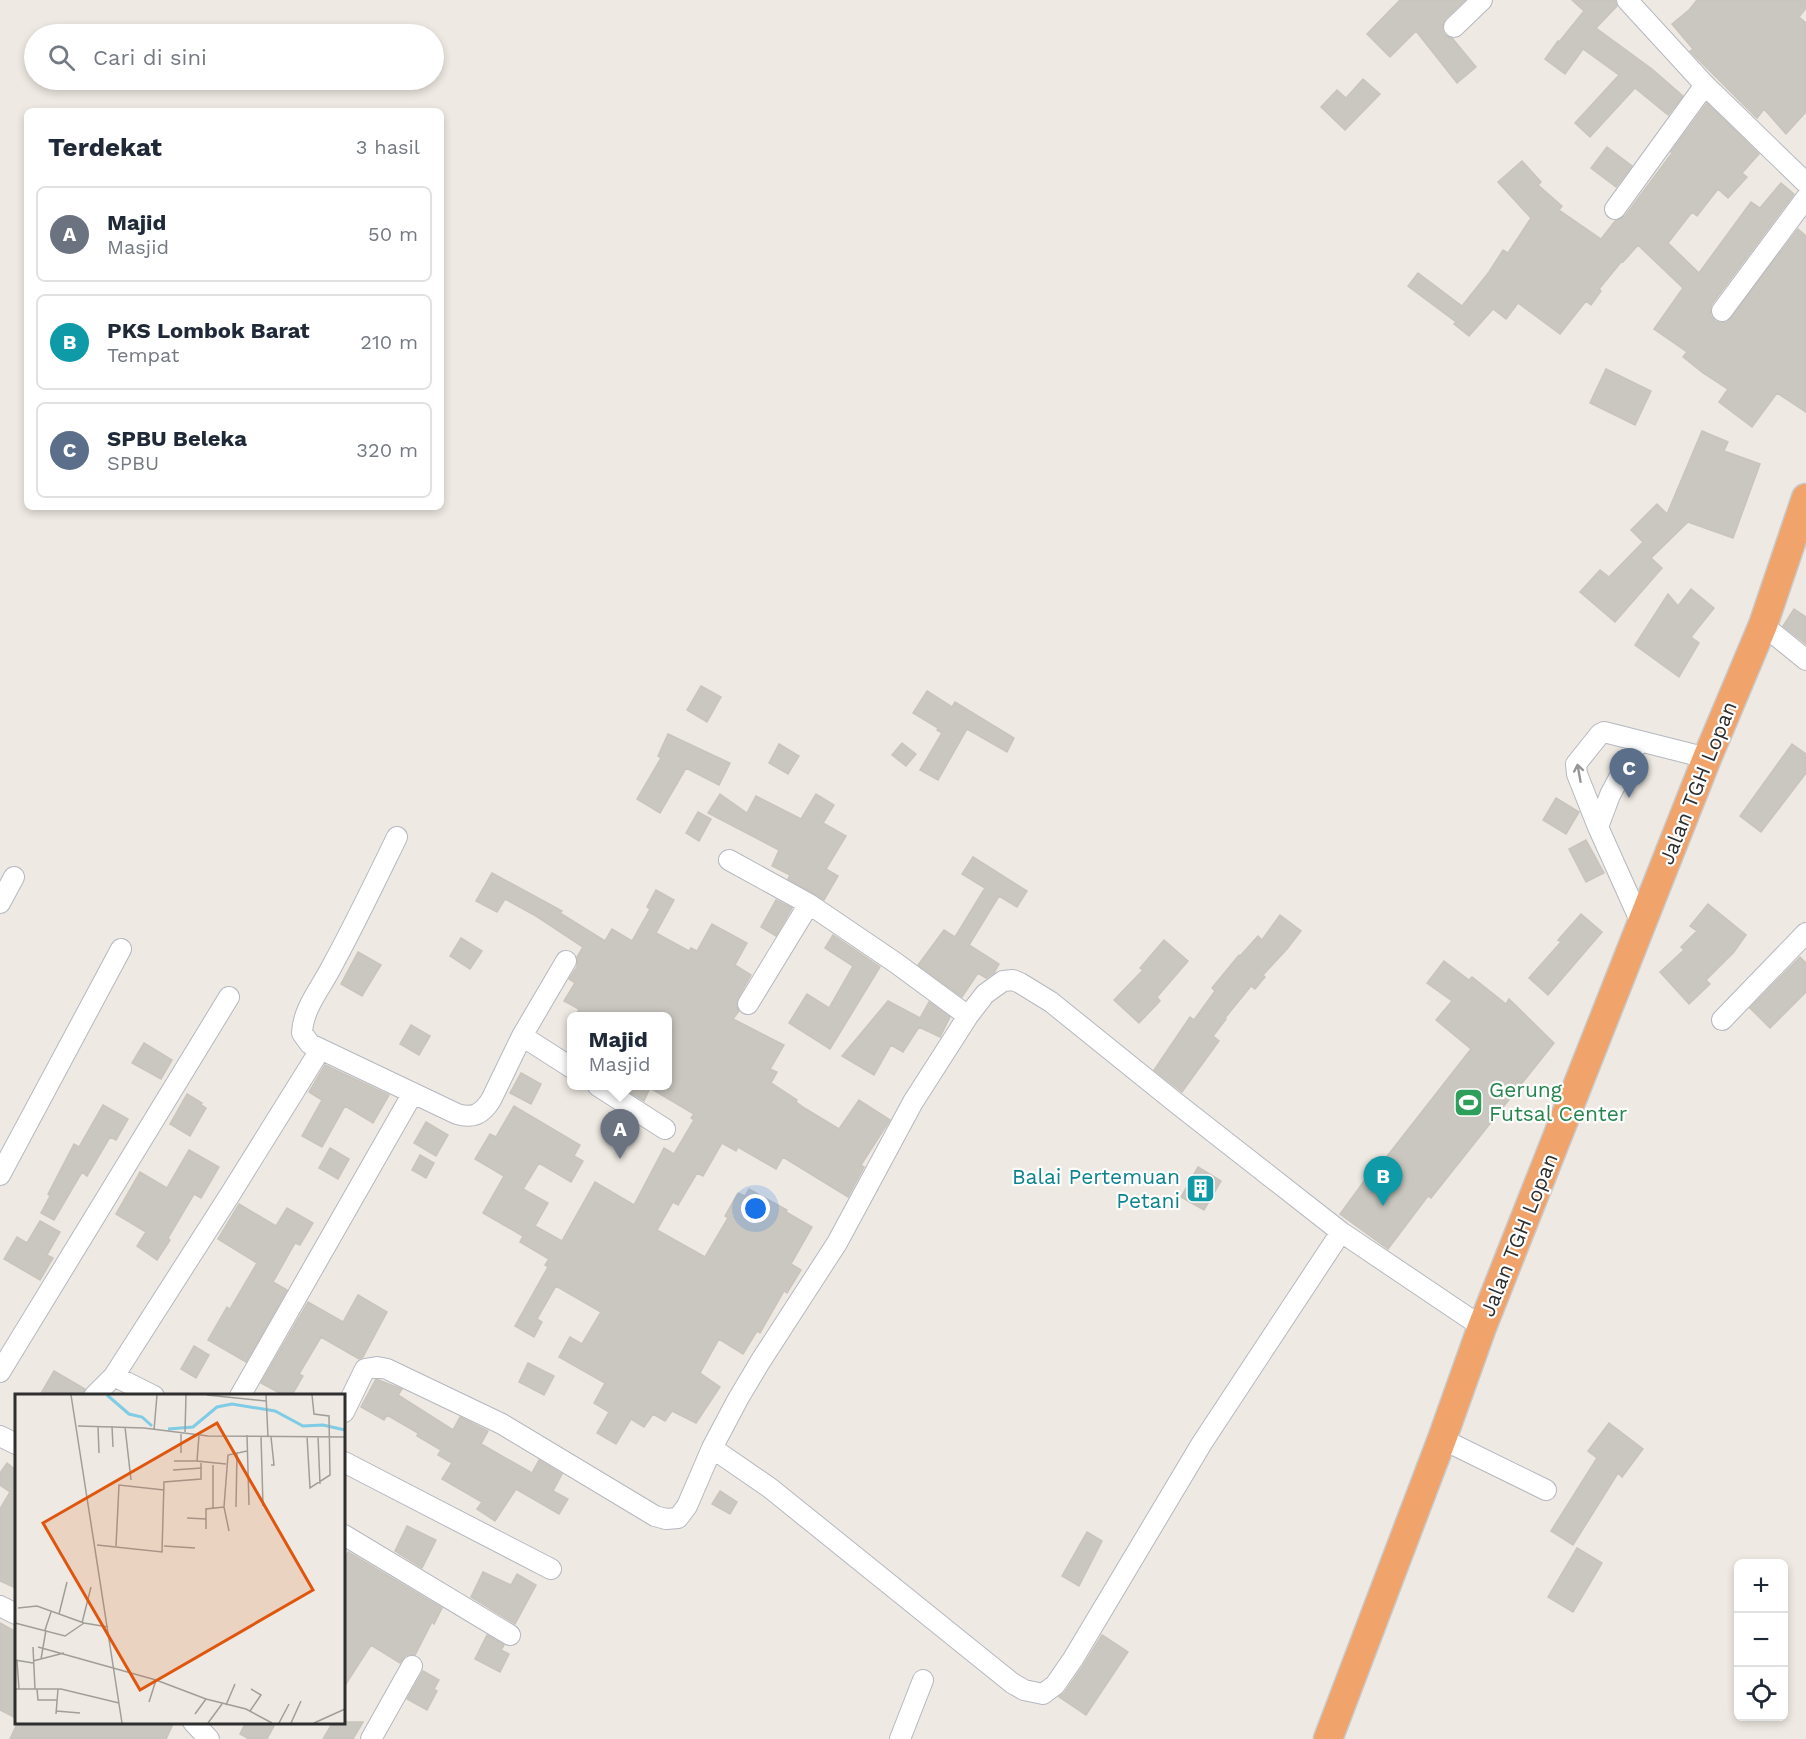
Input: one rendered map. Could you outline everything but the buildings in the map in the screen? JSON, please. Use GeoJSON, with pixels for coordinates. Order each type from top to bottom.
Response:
{"type":"FeatureCollection","features":[{"type":"Feature","properties":{"kind":"highway","name":"Jalan TGH Lopan"},"geometry":{"type":"LineString","coordinates":[[1328,1739],[1482,1327],[1707,758],[1763,625],[1806,498]]}},
{"type":"Feature","properties":{"kind":"street"},"geometry":{"type":"LineString","coordinates":[[1454,27],[1482,0]]}},
{"type":"Feature","properties":{"kind":"street"},"geometry":{"type":"LineString","coordinates":[[1634,3],[1705,85],[1806,183]]}},
{"type":"Feature","properties":{"kind":"street"},"geometry":{"type":"LineString","coordinates":[[1615,209],[1705,85]]}},
{"type":"Feature","properties":{"kind":"street"},"geometry":{"type":"LineString","coordinates":[[1722,311],[1806,198]]}},
{"type":"Feature","properties":{"kind":"street"},"geometry":{"type":"LineString","coordinates":[[1763,625],[1806,660]]}},
{"type":"Feature","properties":{"kind":"street"},"geometry":{"type":"LineString","coordinates":[[1642,925],[1598,827],[1577,774],[1576,764],[1604,732],[1707,758]]}},
{"type":"Feature","properties":{"kind":"street"},"geometry":{"type":"LineString","coordinates":[[1598,827],[1610,795],[1638,742]]}},
{"type":"Feature","properties":{"kind":"street"},"geometry":{"type":"LineString","coordinates":[[397,837],[304,1019],[302,1034],[310,1044],[457,1114],[465,1117],[475,1116],[486,1108],[491,1100],[522,1035],[566,961]]}},
{"type":"Feature","properties":{"kind":"street"},"geometry":{"type":"LineString","coordinates":[[729,860],[809,904],[896,963],[968,1016]]}},
{"type":"Feature","properties":{"kind":"street"},"geometry":{"type":"LineString","coordinates":[[0,903],[14,877]]}},
{"type":"Feature","properties":{"kind":"street"},"geometry":{"type":"LineString","coordinates":[[748,1004],[809,904]]}},
{"type":"Feature","properties":{"kind":"street"},"geometry":{"type":"LineString","coordinates":[[1722,1020],[1806,933]]}},
{"type":"Feature","properties":{"kind":"street"},"geometry":{"type":"LineString","coordinates":[[0,1175],[121,949]]}},
{"type":"Feature","properties":{"kind":"street"},"geometry":{"type":"LineString","coordinates":[[345,1410],[366,1369],[376,1366],[387,1369],[502,1424],[655,1516],[666,1519],[678,1518],[683,1512],[712,1448],[760,1362],[837,1243],[913,1102],[984,994],[997,984],[1013,980],[1028,987],[1077,1022],[1341,1232],[1482,1327]]}},
{"type":"Feature","properties":{"kind":"street"},"geometry":{"type":"LineString","coordinates":[[0,1372],[229,997]]}},
{"type":"Feature","properties":{"kind":"street"},"geometry":{"type":"LineString","coordinates":[[522,1035],[567,1065]]}},
{"type":"Feature","properties":{"kind":"street"},"geometry":{"type":"LineString","coordinates":[[95,1394],[114,1376],[320,1050]]}},
{"type":"Feature","properties":{"kind":"street"},"geometry":{"type":"LineString","coordinates":[[604,1090],[665,1129]]}},
{"type":"Feature","properties":{"kind":"street"},"geometry":{"type":"LineString","coordinates":[[241,1394],[413,1093]]}},
{"type":"Feature","properties":{"kind":"street"},"geometry":{"type":"LineString","coordinates":[[712,1448],[770,1488],[1004,1677],[1024,1690],[1043,1694],[1055,1685],[1072,1659],[1202,1443],[1341,1232]]}},
{"type":"Feature","properties":{"kind":"street"},"geometry":{"type":"LineString","coordinates":[[114,1376],[152,1394]]}},
{"type":"Feature","properties":{"kind":"street"},"geometry":{"type":"LineString","coordinates":[[0,1436],[15,1444]]}},
{"type":"Feature","properties":{"kind":"street"},"geometry":{"type":"LineString","coordinates":[[1442,1439],[1546,1490]]}},
{"type":"Feature","properties":{"kind":"street"},"geometry":{"type":"LineString","coordinates":[[345,1463],[551,1569]]}},
{"type":"Feature","properties":{"kind":"street"},"geometry":{"type":"LineString","coordinates":[[345,1536],[510,1635]]}},
{"type":"Feature","properties":{"kind":"street"},"geometry":{"type":"LineString","coordinates":[[0,1606],[15,1614]]}},
{"type":"Feature","properties":{"kind":"street"},"geometry":{"type":"LineString","coordinates":[[371,1739],[412,1666]]}},
{"type":"Feature","properties":{"kind":"street"},"geometry":{"type":"LineString","coordinates":[[900,1739],[923,1680]]}},
{"type":"Feature","properties":{"kind":"street"},"geometry":{"type":"LineString","coordinates":[[194,1724],[209,1739]]}},
{"type":"Feature","properties":{"kind":"place","name":"SPBU Beleka"},"geometry":{"type":"Point","coordinates":[1629,798]}},
{"type":"Feature","properties":{"kind":"place","name":"Gerung Futsal Center"},"geometry":{"type":"Point","coordinates":[1468,1102]}},
{"type":"Feature","properties":{"kind":"place","name":"Majid"},"geometry":{"type":"Point","coordinates":[620,1159]}},
{"type":"Feature","properties":{"kind":"place","name":"Balai Pertemuan Petani"},"geometry":{"type":"Point","coordinates":[1201,1189]}},
{"type":"Feature","properties":{"kind":"place","name":"PKS Lombok Barat"},"geometry":{"type":"Point","coordinates":[1383,1206]}}]}
